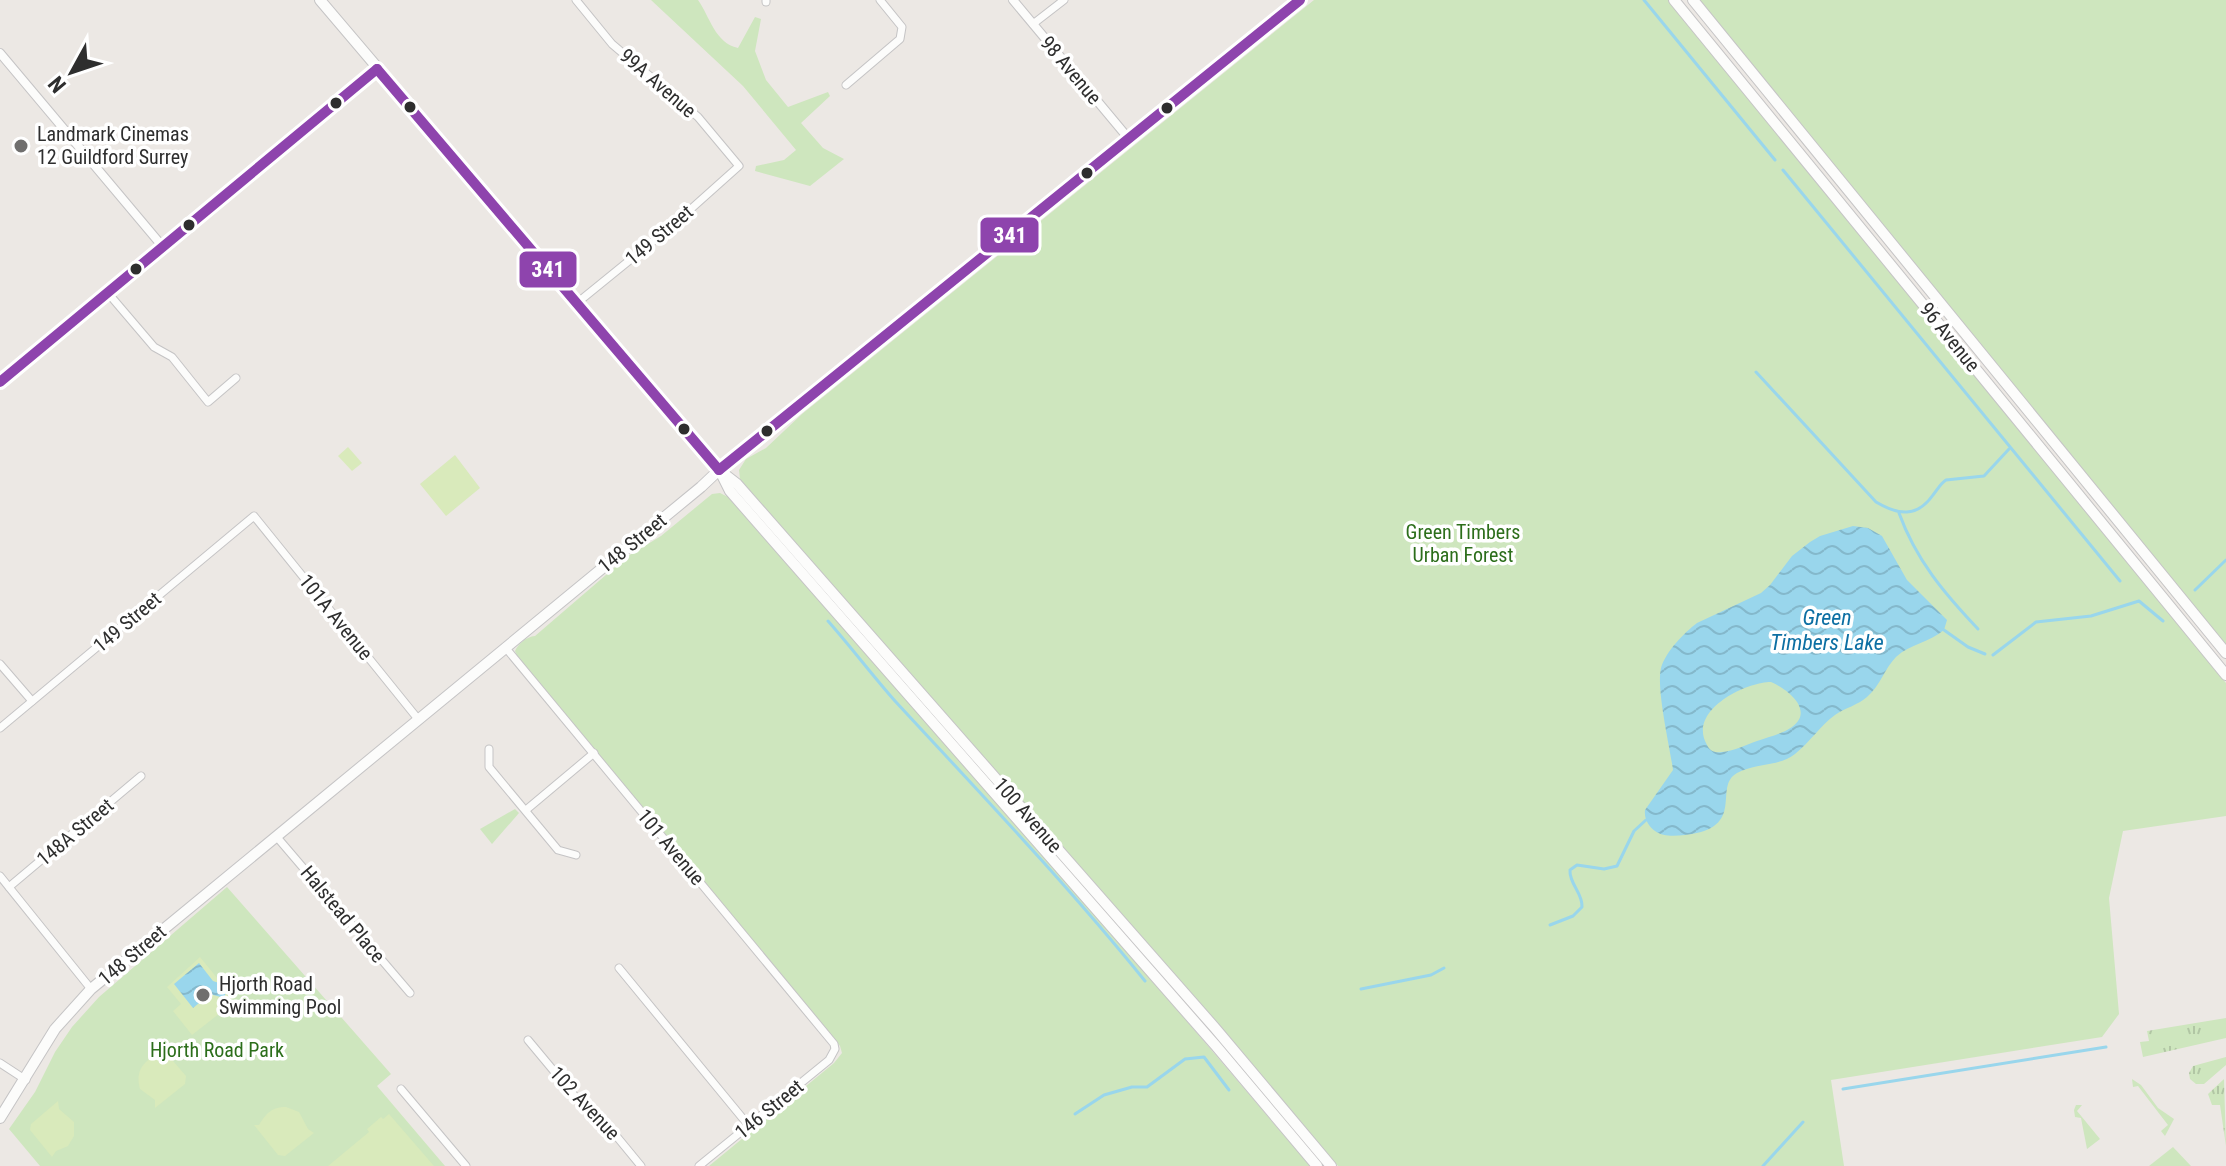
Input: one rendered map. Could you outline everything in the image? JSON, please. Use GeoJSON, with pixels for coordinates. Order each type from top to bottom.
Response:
{"type":"FeatureCollection","features":[{"type":"Feature","properties":{"kind":"main road","name":"100 Avenue"},"geometry":{"type":"LineString","coordinates":[[320,0],[719,470],[739,487],[1097,893],[1331,1166]]}},
{"type":"Feature","properties":{"kind":"main road","name":"148 Street"},"geometry":{"type":"LineString","coordinates":[[0,1118],[55,1029],[91,989],[719,470],[1300,0]]}},
{"type":"Feature","properties":{"kind":"main road","name":"96 Avenue"},"geometry":{"type":"LineString","coordinates":[[1674,0],[2226,675]]}},
{"type":"Feature","properties":{"kind":"main road","name":"96 Avenue"},"geometry":{"type":"LineString","coordinates":[[1693,0],[2226,653]]}},
{"type":"Feature","properties":{"kind":"main road"},"geometry":{"type":"LineString","coordinates":[[0,382],[377,69]]}},
{"type":"Feature","properties":{"kind":"main road","name":"100 Avenue"},"geometry":{"type":"LineString","coordinates":[[719,470],[730,491],[1216,1046],[1317,1166]]}},
{"type":"Feature","properties":{"kind":"street","name":"99A Avenue"},"geometry":{"type":"LineString","coordinates":[[576,0],[612,44],[698,117],[739,166]]}},
{"type":"Feature","properties":{"kind":"street"},"geometry":{"type":"LineString","coordinates":[[846,85],[895,45],[902,34],[899,22],[880,0]]}},
{"type":"Feature","properties":{"kind":"street","name":"98 Avenue"},"geometry":{"type":"LineString","coordinates":[[1013,0],[1129,139]]}},
{"type":"Feature","properties":{"kind":"street"},"geometry":{"type":"LineString","coordinates":[[1033,24],[1064,0]]}},
{"type":"Feature","properties":{"kind":"street"},"geometry":{"type":"LineString","coordinates":[[0,53],[163,247]]}},
{"type":"Feature","properties":{"kind":"street","name":"149 Street"},"geometry":{"type":"LineString","coordinates":[[577,303],[673,225],[739,166]]}},
{"type":"Feature","properties":{"kind":"street"},"geometry":{"type":"LineString","coordinates":[[108,293],[154,347],[172,357],[208,402],[236,378]]}},
{"type":"Feature","properties":{"kind":"street","name":"149 Street"},"geometry":{"type":"LineString","coordinates":[[0,728],[254,516]]}},
{"type":"Feature","properties":{"kind":"street","name":"101A Avenue"},"geometry":{"type":"LineString","coordinates":[[254,516],[418,719]]}},
{"type":"Feature","properties":{"kind":"street","name":"101 Avenue"},"geometry":{"type":"LineString","coordinates":[[505,647],[835,1049]]}},
{"type":"Feature","properties":{"kind":"street"},"geometry":{"type":"LineString","coordinates":[[0,664],[32,701]]}},
{"type":"Feature","properties":{"kind":"street"},"geometry":{"type":"LineString","coordinates":[[489,749],[489,767],[558,850],[576,855]]}},
{"type":"Feature","properties":{"kind":"street"},"geometry":{"type":"LineString","coordinates":[[526,810],[594,753]]}},
{"type":"Feature","properties":{"kind":"street","name":"148A Street"},"geometry":{"type":"LineString","coordinates":[[9,887],[141,776]]}},
{"type":"Feature","properties":{"kind":"street","name":"Halstead Place"},"geometry":{"type":"LineString","coordinates":[[276,836],[410,993]]}},
{"type":"Feature","properties":{"kind":"street"},"geometry":{"type":"LineString","coordinates":[[0,876],[91,989]]}},
{"type":"Feature","properties":{"kind":"street"},"geometry":{"type":"LineString","coordinates":[[619,968],[749,1126]]}},
{"type":"Feature","properties":{"kind":"street","name":"102 Avenue"},"geometry":{"type":"LineString","coordinates":[[528,1040],[578,1100],[604,1121],[641,1166]]}},
{"type":"Feature","properties":{"kind":"street","name":"146 Street"},"geometry":{"type":"LineString","coordinates":[[699,1166],[829,1060],[835,1049]]}},
{"type":"Feature","properties":{"kind":"street"},"geometry":{"type":"LineString","coordinates":[[0,1063],[26,1080]]}},
{"type":"Feature","properties":{"kind":"street"},"geometry":{"type":"LineString","coordinates":[[401,1089],[466,1166]]}},
{"type":"Feature","properties":{"kind":"green space"},"geometry":{"type":"Polygon","coordinates":[[[651,0],[698,0],[718,35],[738,48],[755,17],[761,19],[755,51],[766,80],[788,107],[828,92],[830,96],[801,123],[823,148],[844,159],[810,186],[755,171],[756,166],[784,160],[796,150],[743,86],[651,0]]]}},
{"type":"Feature","properties":{"kind":"green space","name":"Green Timbers Urban Forest"},"geometry":{"type":"Polygon","coordinates":[[[1314,0],[1669,0],[2226,683],[2226,816],[2123,831],[2109,898],[2119,1014],[2102,1037],[1831,1080],[1844,1166],[1338,1166],[740,479],[739,470],[746,459],[766,448],[802,414],[1314,0]]]}},
{"type":"Feature","properties":{"kind":"green space"},"geometry":{"type":"Polygon","coordinates":[[[1699,0],[2226,0],[2226,645],[1699,0]]]}},
{"type":"Feature","properties":{"kind":"green space"},"geometry":{"type":"Polygon","coordinates":[[[348,447],[362,463],[352,471],[338,456],[348,447]]]}},
{"type":"Feature","properties":{"kind":"green space"},"geometry":{"type":"Polygon","coordinates":[[[455,455],[480,488],[446,516],[420,484],[455,455]]]}},
{"type":"Feature","properties":{"kind":"green space"},"geometry":{"type":"Polygon","coordinates":[[[720,493],[728,497],[1111,932],[1310,1166],[709,1166],[834,1063],[842,1053],[840,1046],[519,660],[515,651],[523,641],[535,636],[628,556],[661,536],[712,494],[720,493]]]}},
{"type":"Feature","properties":{"kind":"green space"},"geometry":{"type":"Polygon","coordinates":[[[515,809],[519,813],[492,844],[480,829],[515,809]]]}},
{"type":"Feature","properties":{"kind":"green space","name":"Hjorth Road Park"},"geometry":{"type":"Polygon","coordinates":[[[227,887],[391,1074],[377,1086],[445,1166],[40,1166],[9,1129],[35,1092],[55,1052],[72,1027],[99,997],[227,887]]]}},
{"type":"Feature","properties":{"kind":"green space","name":"Hjorth Road Swimming Pool"},"geometry":{"type":"Polygon","coordinates":[[[200,957],[218,979],[236,984],[230,1004],[226,1003],[224,1010],[192,1035],[173,1011],[181,1004],[167,987],[200,957]]]}},
{"type":"Feature","properties":{"kind":"green space"},"geometry":{"type":"Polygon","coordinates":[[[2226,1018],[2226,1038],[2143,1057],[2140,1042],[2149,1041],[2147,1031],[2226,1018]]]}},
{"type":"Feature","properties":{"kind":"green space"},"geometry":{"type":"Polygon","coordinates":[[[161,1047],[186,1076],[185,1084],[155,1108],[155,1100],[140,1089],[139,1076],[142,1066],[160,1053],[161,1047]]]}},
{"type":"Feature","properties":{"kind":"green space"},"geometry":{"type":"Polygon","coordinates":[[[2226,1057],[2226,1065],[2204,1084],[2196,1084],[2190,1079],[2193,1066],[2226,1057]]]}},
{"type":"Feature","properties":{"kind":"green space"},"geometry":{"type":"Polygon","coordinates":[[[2132,1079],[2141,1085],[2158,1108],[2174,1119],[2165,1136],[2161,1131],[2168,1125],[2138,1086],[2133,1087],[2132,1079]]]}},
{"type":"Feature","properties":{"kind":"green space"},"geometry":{"type":"Polygon","coordinates":[[[2224,1079],[2226,1146],[2220,1105],[2212,1105],[2208,1094],[2224,1079]]]}},
{"type":"Feature","properties":{"kind":"green space"},"geometry":{"type":"Polygon","coordinates":[[[58,1101],[59,1109],[74,1122],[74,1136],[68,1146],[56,1151],[52,1157],[30,1130],[31,1124],[58,1101]]]}},
{"type":"Feature","properties":{"kind":"green space"},"geometry":{"type":"Polygon","coordinates":[[[2076,1105],[2082,1105],[2077,1111],[2100,1139],[2087,1149],[2081,1118],[2075,1117],[2076,1105]]]}},
{"type":"Feature","properties":{"kind":"green space"},"geometry":{"type":"Polygon","coordinates":[[[286,1107],[299,1112],[308,1129],[314,1133],[285,1156],[278,1155],[254,1125],[259,1125],[273,1110],[286,1107]]]}},
{"type":"Feature","properties":{"kind":"green space"},"geometry":{"type":"Polygon","coordinates":[[[389,1114],[434,1166],[328,1166],[369,1132],[367,1129],[381,1117],[383,1119],[389,1114]]]}},
{"type":"Feature","properties":{"kind":"green space"},"geometry":{"type":"Polygon","coordinates":[[[2173,1147],[2191,1166],[2149,1166],[2173,1147]]]}},
{"type":"Feature","properties":{"kind":"water","name":"Green Timbers Lake"},"geometry":{"type":"Polygon","coordinates":[[[1853,526],[1868,528],[1882,536],[1907,580],[1947,620],[1944,630],[1896,657],[1867,697],[1835,715],[1795,754],[1737,773],[1730,779],[1723,816],[1716,824],[1704,831],[1685,835],[1658,833],[1648,824],[1645,810],[1673,770],[1660,690],[1661,668],[1667,655],[1697,623],[1761,593],[1792,556],[1820,536],[1853,526]],[[1771,682],[1747,687],[1712,710],[1705,721],[1703,733],[1709,749],[1717,752],[1731,750],[1792,727],[1801,714],[1800,707],[1791,695],[1771,682]]]}},
{"type":"Feature","properties":{"kind":"water"},"geometry":{"type":"Polygon","coordinates":[[[199,963],[213,981],[228,986],[224,998],[210,994],[193,1008],[174,984],[199,963]]]}},
{"type":"Feature","properties":{"kind":"waterway"},"geometry":{"type":"LineString","coordinates":[[1644,0],[1775,160]]}},
{"type":"Feature","properties":{"kind":"waterway"},"geometry":{"type":"LineString","coordinates":[[1783,170],[2120,581]]}},
{"type":"Feature","properties":{"kind":"waterway"},"geometry":{"type":"LineString","coordinates":[[1756,372],[1876,502],[1892,510],[1907,512],[1920,508],[1946,480],[1984,476],[2009,449]]}},
{"type":"Feature","properties":{"kind":"waterway"},"geometry":{"type":"LineString","coordinates":[[1899,513],[1932,575],[1978,629]]}},
{"type":"Feature","properties":{"kind":"waterway"},"geometry":{"type":"LineString","coordinates":[[2195,590],[2226,560]]}},
{"type":"Feature","properties":{"kind":"waterway"},"geometry":{"type":"LineString","coordinates":[[1993,655],[2036,622],[2091,616],[2139,601],[2163,621]]}},
{"type":"Feature","properties":{"kind":"waterway"},"geometry":{"type":"LineString","coordinates":[[828,621],[895,701],[1054,874],[1145,981]]}},
{"type":"Feature","properties":{"kind":"waterway"},"geometry":{"type":"LineString","coordinates":[[1944,630],[1968,647],[1985,654]]}},
{"type":"Feature","properties":{"kind":"waterway"},"geometry":{"type":"LineString","coordinates":[[1550,925],[1573,916],[1582,907],[1570,870],[1577,865],[1604,869],[1617,866],[1634,831],[1646,820]]}},
{"type":"Feature","properties":{"kind":"waterway"},"geometry":{"type":"LineString","coordinates":[[1361,989],[1431,975],[1444,968]]}},
{"type":"Feature","properties":{"kind":"waterway"},"geometry":{"type":"LineString","coordinates":[[1843,1089],[2106,1047]]}},
{"type":"Feature","properties":{"kind":"waterway"},"geometry":{"type":"LineString","coordinates":[[1075,1114],[1104,1095],[1132,1087],[1147,1087],[1185,1059],[1204,1057],[1229,1090]]}},
{"type":"Feature","properties":{"kind":"waterway"},"geometry":{"type":"LineString","coordinates":[[1763,1166],[1803,1122]]}},
{"type":"Feature","properties":{"kind":"transit line","name":"341"},"geometry":{"type":"LineString","coordinates":[[719,470],[1300,0]]}},
{"type":"Feature","properties":{"kind":"transit line","name":"341"},"geometry":{"type":"LineString","coordinates":[[377,69],[719,470]]}},
{"type":"Feature","properties":{"kind":"transit line","name":"341"},"geometry":{"type":"LineString","coordinates":[[0,382],[377,69]]}},
{"type":"Feature","properties":{"kind":"place","name":"Landmark Cinemas 12 Guildford Surrey"},"geometry":{"type":"Point","coordinates":[21,146]}},
{"type":"Feature","properties":{"kind":"place","name":"Hjorth Road Swimming Pool"},"geometry":{"type":"Point","coordinates":[203,995]}}]}
